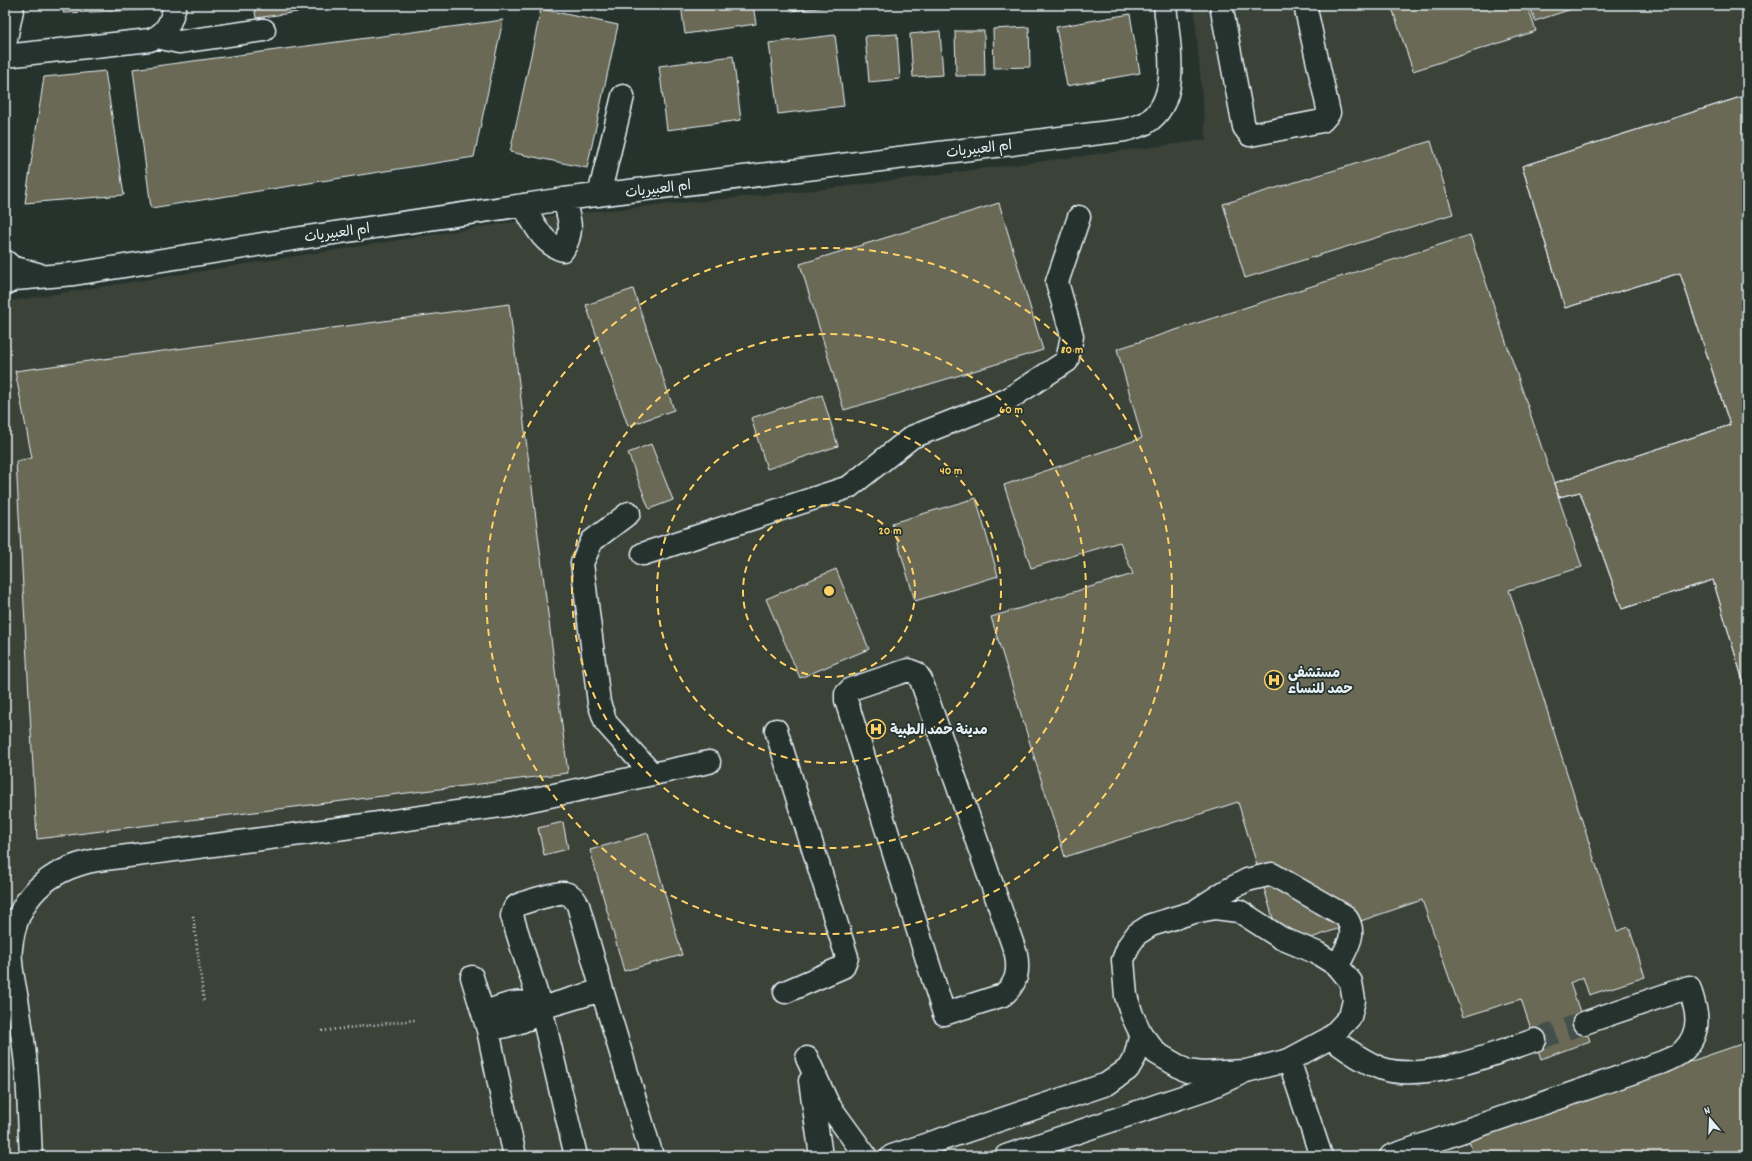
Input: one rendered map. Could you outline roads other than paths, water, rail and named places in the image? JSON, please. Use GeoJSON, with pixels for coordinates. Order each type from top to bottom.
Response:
{"type":"FeatureCollection","features":[{"type":"Feature","properties":{"kind":"street"},"geometry":{"type":"LineString","coordinates":[[5,44],[13,5]]}},
{"type":"Feature","properties":{"kind":"street"},"geometry":{"type":"LineString","coordinates":[[5,56],[150,40],[157,37],[169,26],[175,5]]}},
{"type":"Feature","properties":{"kind":"street","name":"ام العبيريات"},"geometry":{"type":"LineString","coordinates":[[5,284],[15,279],[74,274],[299,238],[564,199],[1125,130],[1146,123],[1161,108],[1170,88],[1166,5]]}},
{"type":"Feature","properties":{"kind":"street"},"geometry":{"type":"LineString","coordinates":[[1221,5],[1244,127],[1250,135],[1322,121],[1329,114],[1305,5]]}},
{"type":"Feature","properties":{"kind":"street"},"geometry":{"type":"LineString","coordinates":[[157,37],[179,42],[264,30]]}},
{"type":"Feature","properties":{"kind":"street"},"geometry":{"type":"LineString","coordinates":[[599,195],[622,96]]}},
{"type":"Feature","properties":{"kind":"street"},"geometry":{"type":"LineString","coordinates":[[523,205],[542,238],[548,244],[563,250],[571,232],[564,199]]}},
{"type":"Feature","properties":{"kind":"street"},"geometry":{"type":"LineString","coordinates":[[643,554],[849,487],[912,437],[1007,400],[1067,361],[1072,336],[1056,282],[1080,217]]}},
{"type":"Feature","properties":{"kind":"street","name":"ام العبيريات"},"geometry":{"type":"LineString","coordinates":[[5,261],[12,267],[45,276]]}},
{"type":"Feature","properties":{"kind":"street"},"geometry":{"type":"LineString","coordinates":[[629,513],[592,541],[582,563],[599,704],[606,722],[652,774]]}},
{"type":"Feature","properties":{"kind":"street"},"geometry":{"type":"LineString","coordinates":[[908,670],[916,673],[921,680],[1018,964],[1018,973],[1015,981],[1010,989],[1003,995],[944,1014],[846,700],[846,694],[851,689],[908,670]]}},
{"type":"Feature","properties":{"kind":"street"},"geometry":{"type":"LineString","coordinates":[[776,730],[847,957],[843,967],[785,992]]}},
{"type":"Feature","properties":{"kind":"street"},"geometry":{"type":"LineString","coordinates":[[31,1156],[25,1058],[12,968],[11,949],[14,930],[30,895],[44,882],[60,871],[78,863],[97,860],[316,832],[507,805],[709,762]]}},
{"type":"Feature","properties":{"kind":"street"},"geometry":{"type":"LineString","coordinates":[[1194,912],[1226,890],[1247,880],[1272,874],[1345,916],[1350,923],[1352,935],[1338,966]]}},
{"type":"Feature","properties":{"kind":"street"},"geometry":{"type":"LineString","coordinates":[[576,1156],[541,1008],[512,916],[518,905],[559,893],[570,895],[575,899],[578,905],[652,1156]]}},
{"type":"Feature","properties":{"kind":"street"},"geometry":{"type":"LineString","coordinates":[[1006,1156],[1209,1088],[1246,1071],[1289,1060],[1330,1038],[1350,1017],[1354,1000],[1351,982],[1338,966],[1317,953],[1281,938],[1238,911],[1215,908],[1194,912],[1152,925],[1137,934],[1129,945],[1123,960],[1123,976],[1126,996],[1132,1015],[1141,1034],[1156,1053],[1187,1072],[1202,1073],[1246,1071]]}},
{"type":"Feature","properties":{"kind":"street"},"geometry":{"type":"LineString","coordinates":[[472,977],[486,1021],[516,1156]]}},
{"type":"Feature","properties":{"kind":"street"},"geometry":{"type":"LineString","coordinates":[[1390,1156],[1664,1062],[1682,1052],[1695,1034],[1697,1013],[1689,987],[1584,1023]]}},
{"type":"Feature","properties":{"kind":"street"},"geometry":{"type":"LineString","coordinates":[[486,1021],[515,1002],[524,1001],[541,1008],[602,990]]}},
{"type":"Feature","properties":{"kind":"street"},"geometry":{"type":"LineString","coordinates":[[892,1156],[1107,1084],[1128,1069],[1135,1057],[1141,1034]]}},
{"type":"Feature","properties":{"kind":"street"},"geometry":{"type":"LineString","coordinates":[[1330,1038],[1365,1061],[1383,1069],[1410,1072],[1440,1069],[1475,1061],[1535,1040]]}},
{"type":"Feature","properties":{"kind":"street"},"geometry":{"type":"LineString","coordinates":[[820,1156],[807,1058],[828,1104],[861,1156]]}},
{"type":"Feature","properties":{"kind":"street"},"geometry":{"type":"LineString","coordinates":[[1289,1060],[1321,1156]]}},
{"type":"Feature","properties":{"kind":"tunnel"},"geometry":{"type":"LineString","coordinates":[[1535,1040],[1584,1023]]}},
{"type":"Feature","properties":{"kind":"place","name":"مستشفى حمد للنساء"},"geometry":{"type":"Point","coordinates":[1274,680]}},
{"type":"Feature","properties":{"kind":"place","name":"مدينة حمد الطبية"},"geometry":{"type":"Point","coordinates":[876,729]}}]}
